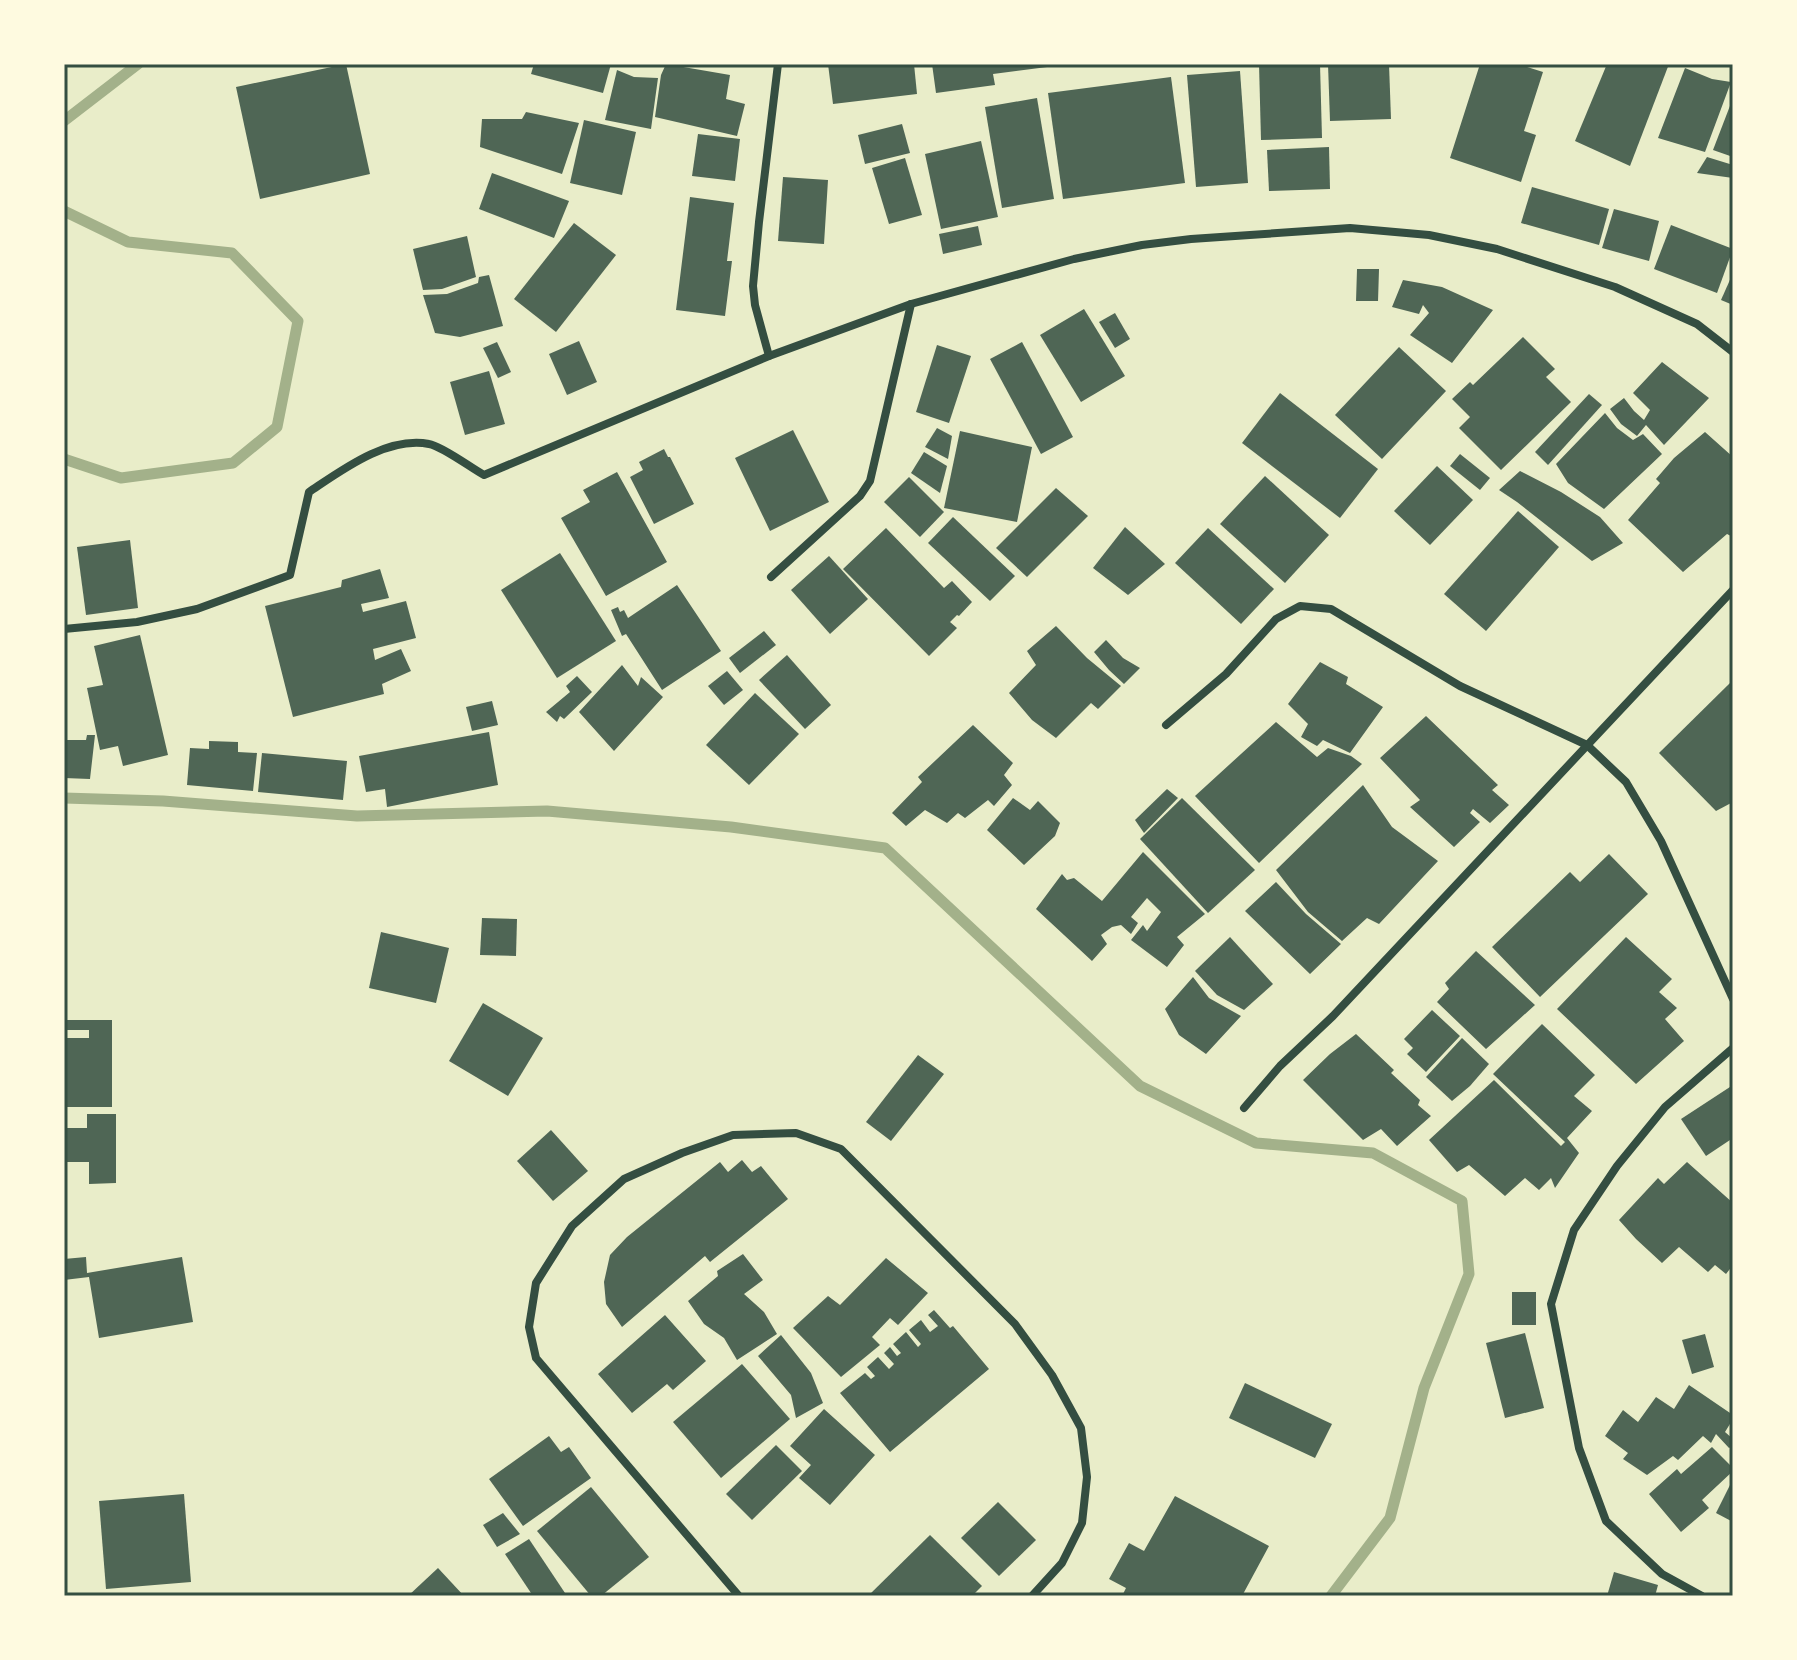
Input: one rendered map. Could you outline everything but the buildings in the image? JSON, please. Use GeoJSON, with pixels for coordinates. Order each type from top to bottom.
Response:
{"type":"FeatureCollection","features":[{"type":"Feature","properties":{"kind":"street"},"geometry":{"type":"LineString","coordinates":[[769,356],[753,286],[778,64]]}},
{"type":"Feature","properties":{"kind":"street"},"geometry":{"type":"LineString","coordinates":[[64,629],[137,622],[197,609],[290,575],[309,492],[351,465],[396,444],[431,444],[484,475],[769,356],[911,304],[1074,259],[1142,245],[1350,228],[1429,235],[1497,249],[1615,287],[1697,324],[1733,352]]}},
{"type":"Feature","properties":{"kind":"street"},"geometry":{"type":"LineString","coordinates":[[771,577],[860,496],[870,481],[911,304]]}},
{"type":"Feature","properties":{"kind":"street"},"geometry":{"type":"LineString","coordinates":[[1244,1108],[1280,1066],[1333,1016],[1733,590]]}},
{"type":"Feature","properties":{"kind":"street"},"geometry":{"type":"LineString","coordinates":[[1166,725],[1226,674],[1276,619],[1300,606],[1331,609],[1460,686],[1587,745],[1626,782],[1661,841],[1733,999]]}},
{"type":"Feature","properties":{"kind":"street"},"geometry":{"type":"LineString","coordinates":[[1702,1596],[1662,1574],[1606,1521],[1579,1448],[1551,1304],[1574,1230],[1617,1166],[1665,1107],[1733,1048]]}},
{"type":"Feature","properties":{"kind":"street"},"geometry":{"type":"LineString","coordinates":[[739,1596],[536,1358],[529,1327],[536,1283],[572,1226],[624,1179],[733,1135],[796,1133],[841,1149],[1015,1324],[1052,1375],[1081,1428],[1087,1477],[1082,1523],[1062,1563],[1032,1596]]}},
{"type":"Feature","properties":{"kind":"waterway"},"geometry":{"type":"LineString","coordinates":[[64,121],[138,64]]}},
{"type":"Feature","properties":{"kind":"waterway"},"geometry":{"type":"LineString","coordinates":[[64,211],[128,242],[232,253],[298,321],[277,427],[233,463],[121,478],[64,459]]}},
{"type":"Feature","properties":{"kind":"waterway"},"geometry":{"type":"LineString","coordinates":[[64,798],[163,801],[357,816],[547,811],[731,827],[885,848],[1140,1086],[1256,1143],[1373,1153],[1462,1201],[1469,1274],[1424,1388],[1390,1518],[1331,1596]]}}]}
